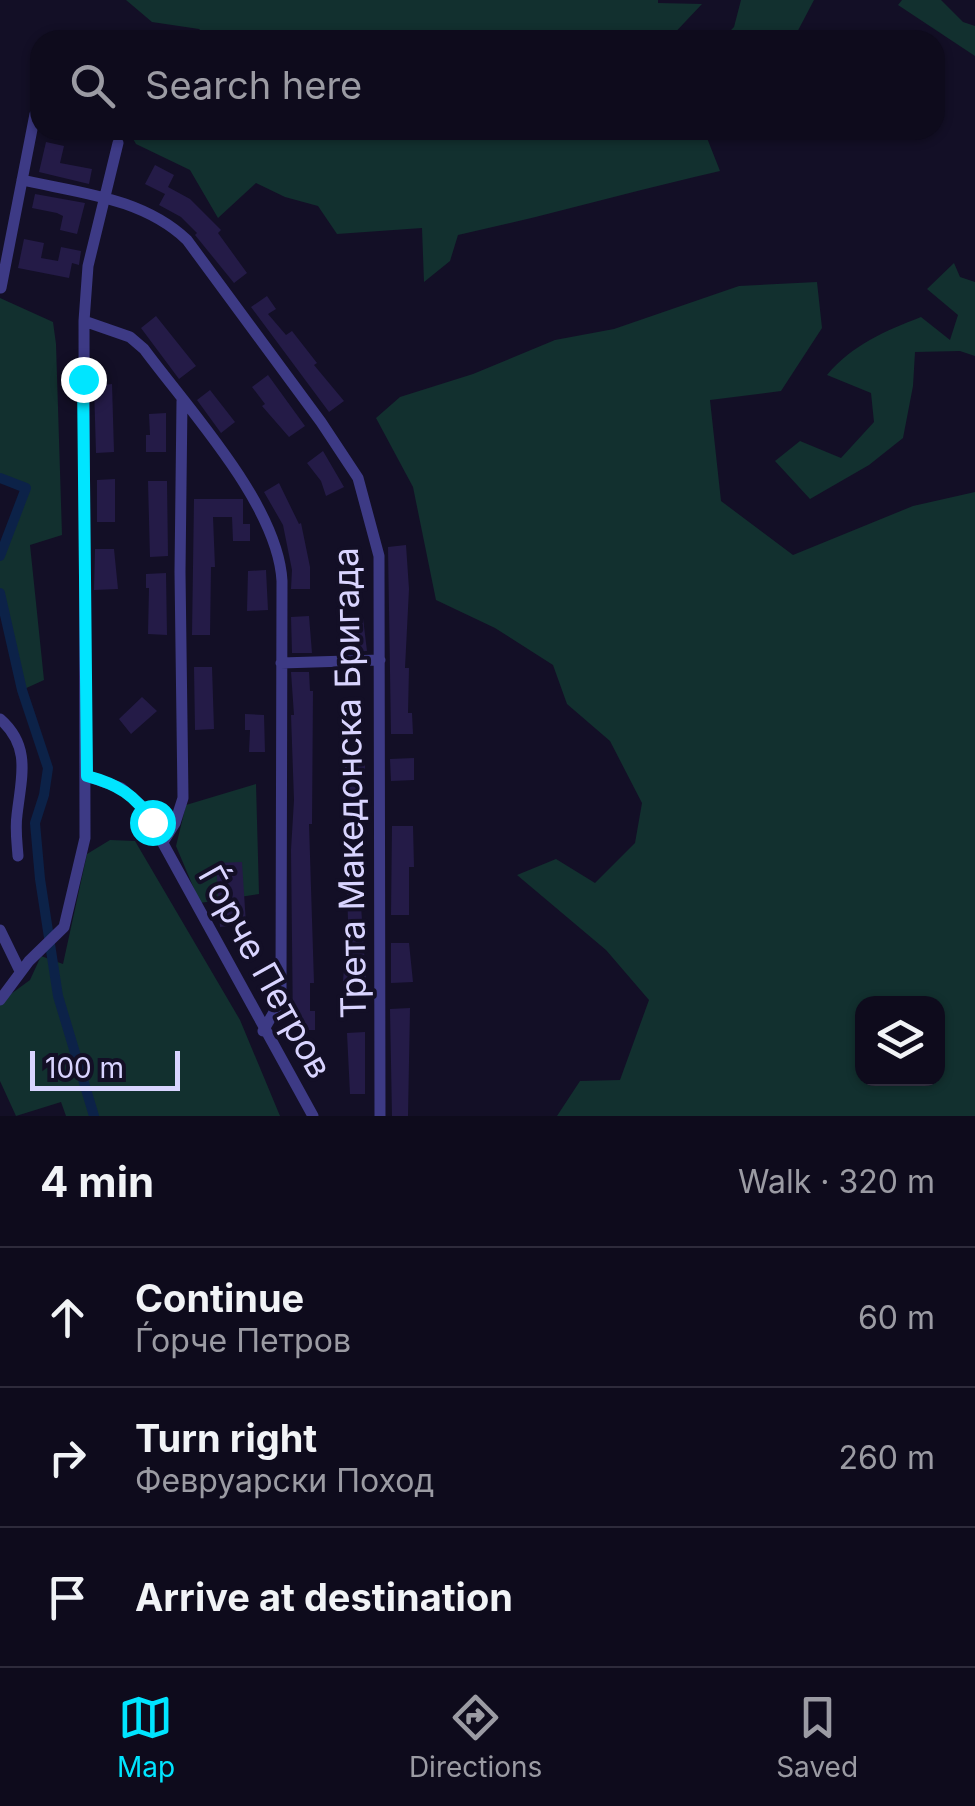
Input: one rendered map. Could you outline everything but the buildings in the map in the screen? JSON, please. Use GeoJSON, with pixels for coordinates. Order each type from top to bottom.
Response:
{"type":"FeatureCollection","features":[{"type":"Feature","properties":{"kind":"street"},"geometry":{"type":"LineString","coordinates":[[1,288],[30,139]]}},
{"type":"Feature","properties":{"kind":"street"},"geometry":{"type":"LineString","coordinates":[[0,1000],[20,972],[64,927],[85,838],[84,321],[88,266],[118,143]]}},
{"type":"Feature","properties":{"kind":"street","name":"Трета Македонска Бригада"},"geometry":{"type":"LineString","coordinates":[[22,180],[145,210],[187,240],[358,478],[379,556],[380,1116]]}},
{"type":"Feature","properties":{"kind":"street"},"geometry":{"type":"LineString","coordinates":[[84,321],[136,342],[251,492],[273,535],[281,565],[281,989],[277,1007],[263,1031]]}},
{"type":"Feature","properties":{"kind":"street"},"geometry":{"type":"LineString","coordinates":[[164,842],[183,798],[182,401]]}},
{"type":"Feature","properties":{"kind":"street"},"geometry":{"type":"LineString","coordinates":[[280,663],[380,660]]}},
{"type":"Feature","properties":{"kind":"street"},"geometry":{"type":"LineString","coordinates":[[0,719],[16,736],[23,753],[24,778],[17,813],[18,856]]}},
{"type":"Feature","properties":{"kind":"street","name":"Ѓорче Петров"},"geometry":{"type":"LineString","coordinates":[[87,776],[131,794],[143,807],[312,1116]]}},
{"type":"Feature","properties":{"kind":"street"},"geometry":{"type":"LineString","coordinates":[[0,930],[20,972]]}},
{"type":"Feature","properties":{"kind":"green space"},"geometry":{"type":"Polygon","coordinates":[[[126,0],[658,0],[702,4],[677,30],[200,30],[152,22],[126,0]]]}},
{"type":"Feature","properties":{"kind":"green space"},"geometry":{"type":"Polygon","coordinates":[[[741,0],[814,0],[798,30],[731,30],[741,0]]]}},
{"type":"Feature","properties":{"kind":"green space"},"geometry":{"type":"Polygon","coordinates":[[[902,0],[941,0],[963,22],[975,26],[975,56],[945,36],[945,30],[936,30],[898,5],[902,0]]]}},
{"type":"Feature","properties":{"kind":"green space"},"geometry":{"type":"Polygon","coordinates":[[[134,140],[708,140],[720,171],[458,235],[450,261],[424,282],[422,228],[337,234],[318,206],[285,197],[256,183],[218,218],[190,170],[134,140]]]}},
{"type":"Feature","properties":{"kind":"green space"},"geometry":{"type":"Polygon","coordinates":[[[954,263],[960,277],[975,282],[975,356],[960,351],[915,352],[903,438],[869,465],[810,499],[775,461],[800,441],[841,458],[874,422],[871,393],[827,375],[858,347],[921,317],[950,340],[958,315],[927,289],[954,263]]]}},
{"type":"Feature","properties":{"kind":"green space"},"geometry":{"type":"Polygon","coordinates":[[[817,282],[822,328],[781,391],[710,400],[721,501],[793,555],[913,506],[975,492],[975,1116],[557,1116],[580,1081],[620,1080],[649,1000],[606,950],[517,875],[556,859],[595,883],[635,843],[642,803],[610,741],[567,704],[553,665],[495,628],[436,600],[413,487],[376,418],[400,397],[473,374],[555,340],[614,329],[739,286],[817,282]]]}},
{"type":"Feature","properties":{"kind":"green space"},"geometry":{"type":"Polygon","coordinates":[[[0,298],[53,322],[56,344],[62,535],[30,545],[44,680],[22,690],[0,601],[0,556],[26,488],[0,478],[0,298]]]}},
{"type":"Feature","properties":{"kind":"green space"},"geometry":{"type":"Polygon","coordinates":[[[256,784],[259,894],[200,903],[176,846],[186,805],[256,784]]]}},
{"type":"Feature","properties":{"kind":"green space"},"geometry":{"type":"Polygon","coordinates":[[[110,840],[135,841],[240,1020],[280,1116],[66,1116],[61,1102],[16,1116],[0,1081],[0,1006],[30,980],[41,956],[63,964],[87,854],[110,840]]]}},
{"type":"Feature","properties":{"kind":"waterway"},"geometry":{"type":"LineString","coordinates":[[0,478],[26,488],[0,556]]}},
{"type":"Feature","properties":{"kind":"waterway"},"geometry":{"type":"LineString","coordinates":[[0,593],[22,690],[48,768],[35,823],[40,879],[58,996],[94,1116]]}},
{"type":"Feature","properties":{"kind":"route"},"geometry":{"type":"LineString","coordinates":[[83,379],[87,776],[131,794],[152,822]]}}]}
